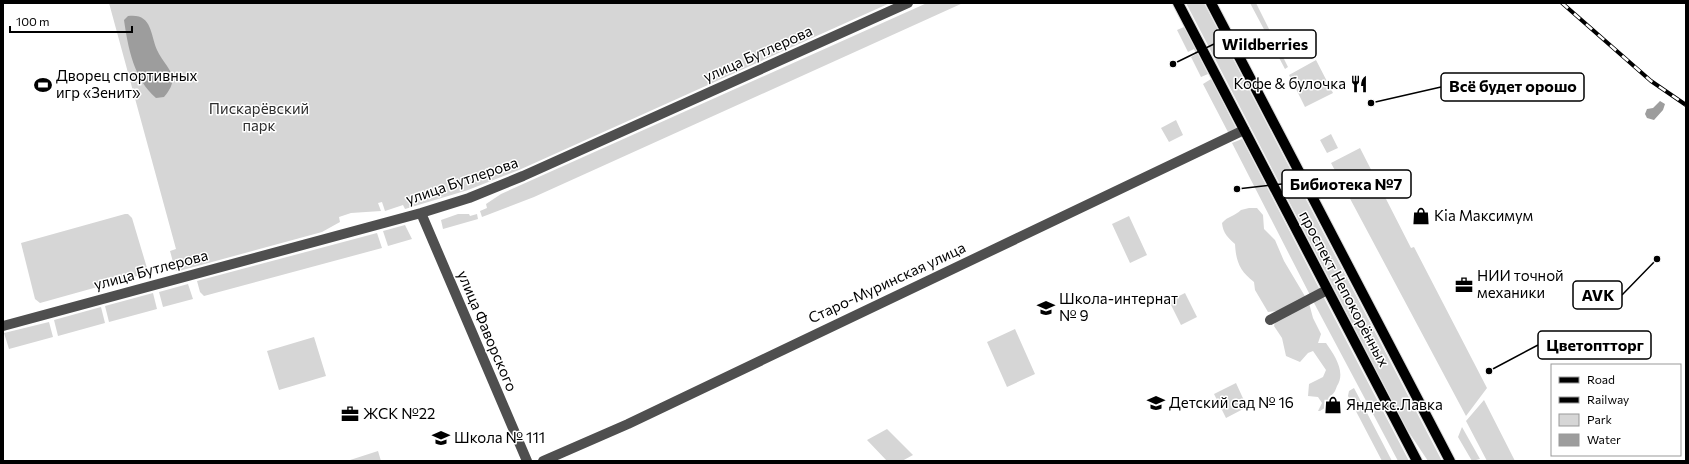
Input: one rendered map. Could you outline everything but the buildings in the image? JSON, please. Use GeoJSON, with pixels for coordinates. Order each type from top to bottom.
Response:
{"type":"FeatureCollection","features":[{"type":"Feature","properties":{"kind":"main road","name":"проспект Непокорённых"},"geometry":{"type":"LineString","coordinates":[[1178,3],[1417,461]]}},
{"type":"Feature","properties":{"kind":"main road","name":"проспект Непокорённых"},"geometry":{"type":"LineString","coordinates":[[1211,3],[1450,461]]}},
{"type":"Feature","properties":{"kind":"street","name":"улица Бутлерова"},"geometry":{"type":"LineString","coordinates":[[3,326],[420,213],[469,198],[523,176],[908,3]]}},
{"type":"Feature","properties":{"kind":"street","name":"Старо-Муринская улица"},"geometry":{"type":"LineString","coordinates":[[543,461],[628,424],[1244,130]]}},
{"type":"Feature","properties":{"kind":"street","name":"улица Фаворского"},"geometry":{"type":"LineString","coordinates":[[420,213],[527,461]]}},
{"type":"Feature","properties":{"kind":"street"},"geometry":{"type":"LineString","coordinates":[[1270,320],[1327,290]]}},
{"type":"Feature","properties":{"kind":"green space","name":"Пискарёвский парк"},"geometry":{"type":"Polygon","coordinates":[[[109,3],[890,3],[519,170],[468,190],[405,209],[403,205],[385,211],[382,202],[378,203],[381,211],[351,213],[339,217],[340,222],[322,232],[179,271],[174,270],[168,264],[173,262],[170,251],[176,249],[109,3]]]}},
{"type":"Feature","properties":{"kind":"green space"},"geometry":{"type":"Polygon","coordinates":[[[927,3],[963,3],[534,197],[482,217],[480,211],[487,208],[486,204],[501,194],[927,3]]]}},
{"type":"Feature","properties":{"kind":"green space"},"geometry":{"type":"Polygon","coordinates":[[[1186,3],[1204,3],[1442,461],[1428,461],[1408,431],[1186,3]]]}},
{"type":"Feature","properties":{"kind":"green space"},"geometry":{"type":"Polygon","coordinates":[[[1250,3],[1256,3],[1288,67],[1285,69],[1250,3]]]}},
{"type":"Feature","properties":{"kind":"green space"},"geometry":{"type":"Polygon","coordinates":[[[1184,27],[1208,74],[1201,77],[1191,57],[1196,54],[1194,49],[1188,52],[1177,30],[1184,27]]]}},
{"type":"Feature","properties":{"kind":"green space"},"geometry":{"type":"Polygon","coordinates":[[[1316,60],[1333,93],[1305,107],[1289,75],[1316,60]]]}},
{"type":"Feature","properties":{"kind":"green space"},"geometry":{"type":"Polygon","coordinates":[[[1211,79],[1237,130],[1229,134],[1203,84],[1211,79]]]}},
{"type":"Feature","properties":{"kind":"green space"},"geometry":{"type":"Polygon","coordinates":[[[1176,120],[1183,135],[1169,142],[1161,128],[1176,120]]]}},
{"type":"Feature","properties":{"kind":"green space"},"geometry":{"type":"Polygon","coordinates":[[[1331,134],[1338,148],[1327,153],[1320,140],[1331,134]]]}},
{"type":"Feature","properties":{"kind":"green space"},"geometry":{"type":"Polygon","coordinates":[[[1242,139],[1320,290],[1310,295],[1232,143],[1242,139]]]}},
{"type":"Feature","properties":{"kind":"green space"},"geometry":{"type":"Polygon","coordinates":[[[1360,148],[1411,248],[1414,247],[1487,388],[1466,416],[1331,163],[1360,148]]]}},
{"type":"Feature","properties":{"kind":"green space"},"geometry":{"type":"Polygon","coordinates":[[[1257,208],[1263,215],[1264,229],[1275,240],[1284,261],[1309,303],[1313,318],[1321,334],[1318,343],[1326,343],[1338,364],[1340,375],[1335,392],[1330,396],[1329,405],[1320,411],[1318,411],[1322,403],[1318,397],[1308,396],[1309,384],[1323,377],[1326,370],[1313,351],[1308,353],[1300,362],[1286,356],[1282,338],[1274,326],[1278,311],[1268,312],[1255,290],[1254,282],[1245,274],[1240,266],[1236,256],[1235,244],[1223,230],[1222,223],[1224,221],[1241,210],[1257,208]]]}},
{"type":"Feature","properties":{"kind":"green space"},"geometry":{"type":"Polygon","coordinates":[[[128,214],[132,218],[147,268],[144,274],[40,303],[35,299],[21,243],[128,214]]]}},
{"type":"Feature","properties":{"kind":"green space"},"geometry":{"type":"Polygon","coordinates":[[[458,214],[469,214],[470,216],[477,214],[478,219],[443,229],[441,220],[458,214]]]}},
{"type":"Feature","properties":{"kind":"green space"},"geometry":{"type":"Polygon","coordinates":[[[1129,216],[1147,255],[1130,263],[1112,224],[1129,216]]]}},
{"type":"Feature","properties":{"kind":"green space"},"geometry":{"type":"Polygon","coordinates":[[[405,225],[412,239],[388,246],[383,231],[405,225]]]}},
{"type":"Feature","properties":{"kind":"green space"},"geometry":{"type":"Polygon","coordinates":[[[377,233],[382,248],[204,296],[200,292],[197,281],[377,233]]]}},
{"type":"Feature","properties":{"kind":"green space"},"geometry":{"type":"Polygon","coordinates":[[[188,284],[193,299],[163,307],[159,292],[188,284]]]}},
{"type":"Feature","properties":{"kind":"green space"},"geometry":{"type":"Polygon","coordinates":[[[153,293],[157,309],[109,322],[105,306],[153,293]]]}},
{"type":"Feature","properties":{"kind":"green space"},"geometry":{"type":"Polygon","coordinates":[[[1185,293],[1197,317],[1181,325],[1169,301],[1185,293]]]}},
{"type":"Feature","properties":{"kind":"green space"},"geometry":{"type":"Polygon","coordinates":[[[1323,296],[1409,461],[1398,461],[1313,301],[1323,296]]]}},
{"type":"Feature","properties":{"kind":"green space"},"geometry":{"type":"Polygon","coordinates":[[[101,307],[105,323],[58,336],[54,320],[101,307]]]}},
{"type":"Feature","properties":{"kind":"green space"},"geometry":{"type":"Polygon","coordinates":[[[49,322],[53,337],[9,349],[4,333],[49,322]]]}},
{"type":"Feature","properties":{"kind":"green space"},"geometry":{"type":"Polygon","coordinates":[[[1015,329],[1035,374],[1007,387],[987,342],[1015,329]]]}},
{"type":"Feature","properties":{"kind":"green space"},"geometry":{"type":"Polygon","coordinates":[[[314,337],[326,376],[279,390],[267,351],[314,337]]]}},
{"type":"Feature","properties":{"kind":"green space"},"geometry":{"type":"Polygon","coordinates":[[[1236,383],[1247,407],[1226,418],[1214,394],[1236,383]]]}},
{"type":"Feature","properties":{"kind":"green space"},"geometry":{"type":"Polygon","coordinates":[[[1354,388],[1392,461],[1382,461],[1348,396],[1349,391],[1354,388]]]}},
{"type":"Feature","properties":{"kind":"green space"},"geometry":{"type":"Polygon","coordinates":[[[1484,400],[1515,461],[1487,461],[1466,421],[1484,400]]]}},
{"type":"Feature","properties":{"kind":"green space"},"geometry":{"type":"Polygon","coordinates":[[[1462,427],[1480,459],[1472,461],[1458,437],[1462,427]]]}},
{"type":"Feature","properties":{"kind":"green space"},"geometry":{"type":"Polygon","coordinates":[[[887,429],[913,455],[902,461],[887,461],[867,440],[887,429]]]}},
{"type":"Feature","properties":{"kind":"green space"},"geometry":{"type":"Polygon","coordinates":[[[378,451],[381,461],[347,461],[378,451]]]}},
{"type":"Feature","properties":{"kind":"water"},"geometry":{"type":"Polygon","coordinates":[[[128,16],[136,16],[146,21],[157,50],[171,72],[172,83],[164,97],[156,98],[142,82],[137,72],[130,52],[124,20],[128,16]]]}},
{"type":"Feature","properties":{"kind":"water"},"geometry":{"type":"Polygon","coordinates":[[[1660,101],[1665,104],[1663,110],[1654,120],[1647,118],[1645,114],[1647,109],[1653,108],[1660,101]]]}},
{"type":"Feature","properties":{"kind":"railway"},"geometry":{"type":"LineString","coordinates":[[1562,3],[1651,81],[1686,105]]}},
{"type":"Feature","properties":{"kind":"place","name":"Wildberries"},"geometry":{"type":"Point","coordinates":[1173,64]}},
{"type":"Feature","properties":{"kind":"place","name":"Кофе & булочка"},"geometry":{"type":"Point","coordinates":[1359,84]}},
{"type":"Feature","properties":{"kind":"place","name":"Дворец спортивных игр «Зенит»"},"geometry":{"type":"Point","coordinates":[43,85]}},
{"type":"Feature","properties":{"kind":"place","name":"Всё будет орошо"},"geometry":{"type":"Point","coordinates":[1371,103]}},
{"type":"Feature","properties":{"kind":"place","name":"Бибиотека №7"},"geometry":{"type":"Point","coordinates":[1237,189]}},
{"type":"Feature","properties":{"kind":"place","name":"Kia Максимум"},"geometry":{"type":"Point","coordinates":[1421,216]}},
{"type":"Feature","properties":{"kind":"place","name":"AVK"},"geometry":{"type":"Point","coordinates":[1657,259]}},
{"type":"Feature","properties":{"kind":"place","name":"НИИ точной механики"},"geometry":{"type":"Point","coordinates":[1464,285]}},
{"type":"Feature","properties":{"kind":"place","name":"Школа-интернат № 9"},"geometry":{"type":"Point","coordinates":[1046,308]}},
{"type":"Feature","properties":{"kind":"place","name":"Цветоптторг"},"geometry":{"type":"Point","coordinates":[1489,371]}},
{"type":"Feature","properties":{"kind":"place","name":"Детский сад № 16"},"geometry":{"type":"Point","coordinates":[1156,403]}},
{"type":"Feature","properties":{"kind":"place","name":"Яндекс.Лавка"},"geometry":{"type":"Point","coordinates":[1333,405]}},
{"type":"Feature","properties":{"kind":"place","name":"ЖСК №22"},"geometry":{"type":"Point","coordinates":[350,414]}},
{"type":"Feature","properties":{"kind":"place","name":"Школа № 111"},"geometry":{"type":"Point","coordinates":[441,438]}}]}
